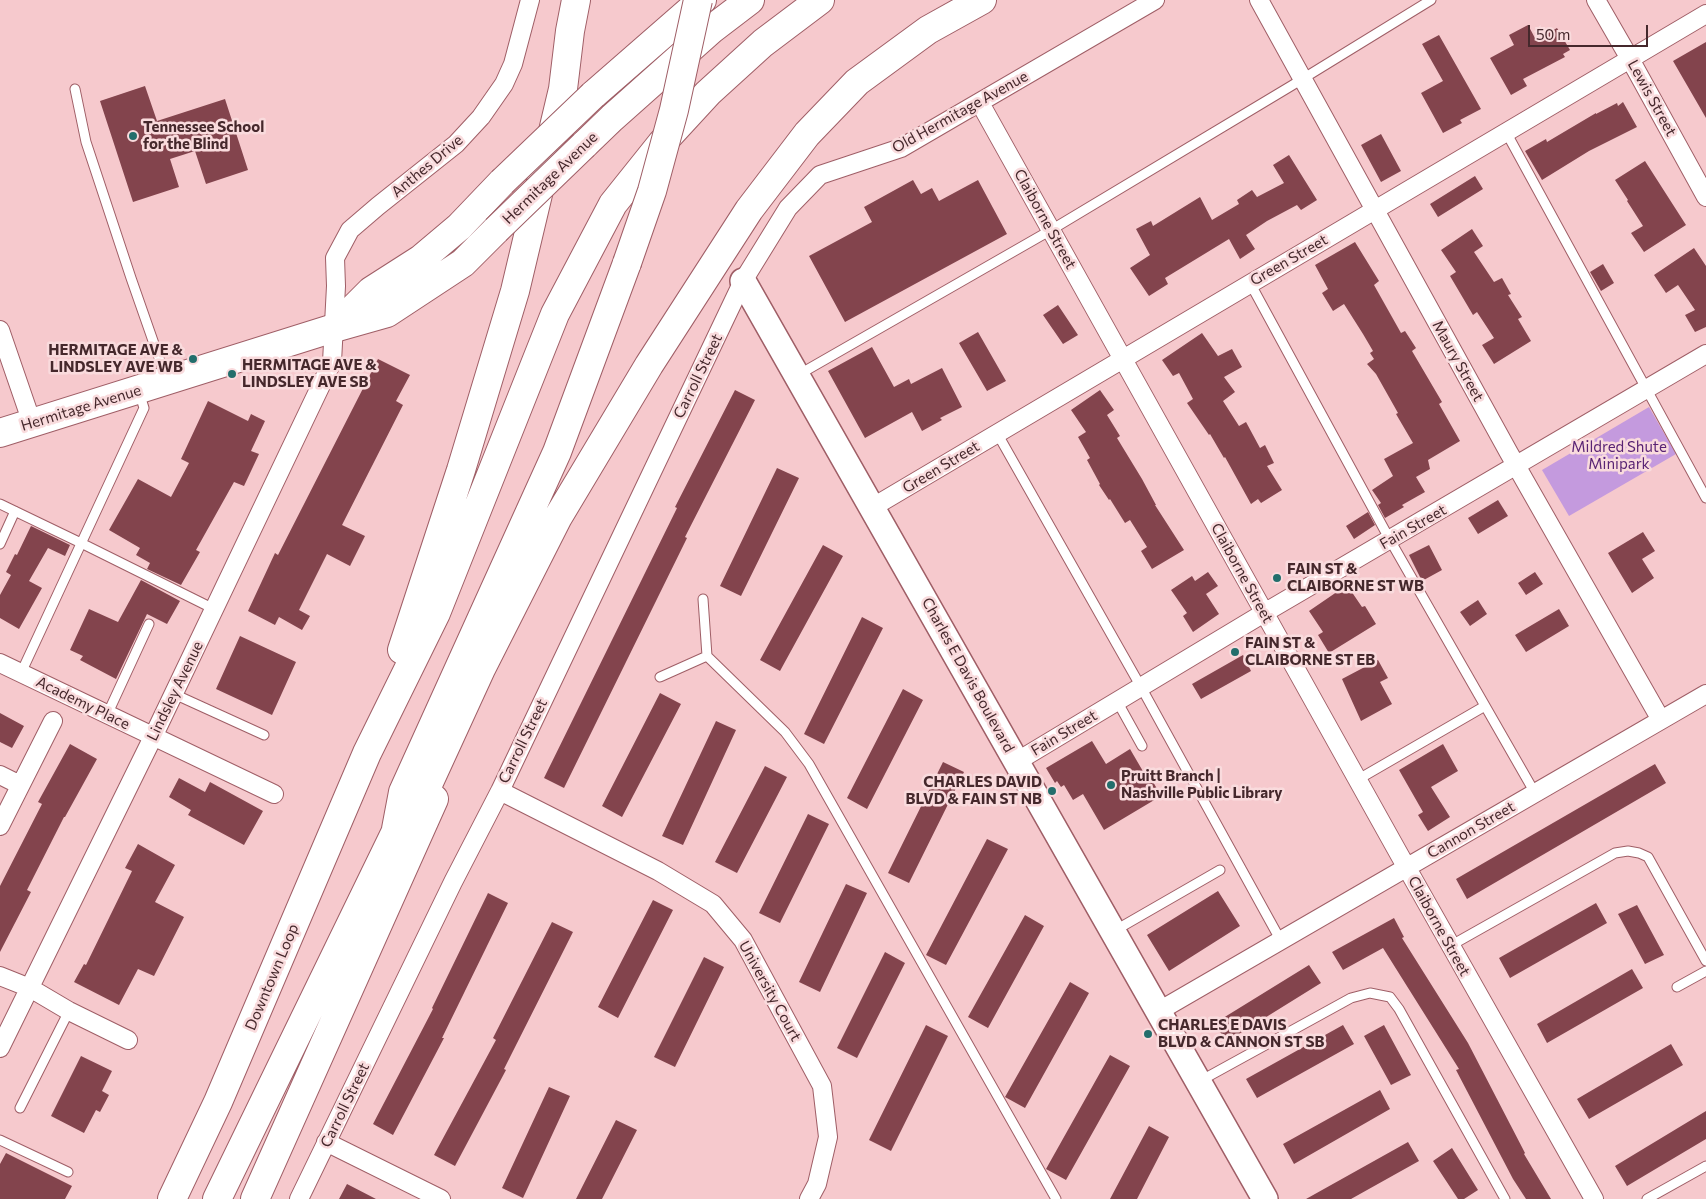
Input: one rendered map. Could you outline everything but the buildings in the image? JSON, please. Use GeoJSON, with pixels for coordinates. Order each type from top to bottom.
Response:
{"type":"FeatureCollection","features":[{"type":"Feature","properties":{"kind":"main road"},"geometry":{"type":"LineString","coordinates":[[367,753],[433,559],[515,291],[563,89],[576,0]]}},
{"type":"Feature","properties":{"kind":"main road"},"geometry":{"type":"LineString","coordinates":[[395,832],[403,792],[557,452],[627,263],[652,191],[674,110],[698,0]]}},
{"type":"Feature","properties":{"kind":"main road","name":"Hermitage Avenue"},"geometry":{"type":"LineString","coordinates":[[334,328],[371,291],[421,259],[459,227],[502,182],[593,95],[702,0]]}},
{"type":"Feature","properties":{"kind":"main road","name":"Hermitage Avenue"},"geometry":{"type":"LineString","coordinates":[[0,434],[387,313],[463,263],[612,118],[712,29],[750,0]]}},
{"type":"Feature","properties":{"kind":"main road"},"geometry":{"type":"LineString","coordinates":[[367,753],[436,612],[555,314],[612,204],[660,144],[708,93],[763,44],[820,0]]}},
{"type":"Feature","properties":{"kind":"main road"},"geometry":{"type":"LineString","coordinates":[[217,1199],[395,832],[420,802],[481,669],[558,517],[649,365],[749,210],[807,134],[857,82],[928,30],[982,0]]}},
{"type":"Feature","properties":{"kind":"main road"},"geometry":{"type":"LineString","coordinates":[[255,1199],[472,714],[481,669]]}},
{"type":"Feature","properties":{"kind":"main road","name":"Downtown Loop"},"geometry":{"type":"LineString","coordinates":[[172,1199],[218,1102],[367,753]]}},
{"type":"Feature","properties":{"kind":"main road"},"geometry":{"type":"LineString","coordinates":[[155,1199],[218,1102]]}},
{"type":"Feature","properties":{"kind":"street","name":"Anthes Drive"},"geometry":{"type":"LineString","coordinates":[[334,328],[335,258],[350,230],[456,144],[480,118],[504,84],[513,64],[530,0]]}},
{"type":"Feature","properties":{"kind":"street","name":"Old Hermitage Avenue"},"geometry":{"type":"LineString","coordinates":[[744,281],[788,208],[820,175],[901,148],[1155,0]]}},
{"type":"Feature","properties":{"kind":"street","name":"Maury Street"},"geometry":{"type":"LineString","coordinates":[[1259,0],[1374,211],[1660,720]]}},
{"type":"Feature","properties":{"kind":"street","name":"Lewis Street"},"geometry":{"type":"LineString","coordinates":[[1596,0],[1706,197]]}},
{"type":"Feature","properties":{"kind":"street","name":"Green Street"},"geometry":{"type":"LineString","coordinates":[[873,507],[1706,14]]}},
{"type":"Feature","properties":{"kind":"street","name":"Claiborne Street"},"geometry":{"type":"LineString","coordinates":[[980,103],[1406,868],[1594,1199]]}},
{"type":"Feature","properties":{"kind":"street","name":"Charles E Davis Boulevard"},"geometry":{"type":"LineString","coordinates":[[744,281],[1265,1199]]}},
{"type":"Feature","properties":{"kind":"street","name":"Carroll Street"},"geometry":{"type":"LineString","coordinates":[[299,1199],[449,891],[500,791],[744,281]]}},
{"type":"Feature","properties":{"kind":"street","name":"Lindsley Avenue"},"geometry":{"type":"LineString","coordinates":[[0,1048],[174,694],[332,362],[334,328]]}},
{"type":"Feature","properties":{"kind":"street"},"geometry":{"type":"LineString","coordinates":[[0,330],[32,424]]}},
{"type":"Feature","properties":{"kind":"street","name":"Fain Street"},"geometry":{"type":"LineString","coordinates":[[1016,762],[1264,613],[1706,354]]}},
{"type":"Feature","properties":{"kind":"street","name":"Academy Place"},"geometry":{"type":"LineString","coordinates":[[0,663],[274,794]]}},
{"type":"Feature","properties":{"kind":"street","name":"Cannon Street"},"geometry":{"type":"LineString","coordinates":[[1159,1012],[1706,694]]}},
{"type":"Feature","properties":{"kind":"street"},"geometry":{"type":"LineString","coordinates":[[0,826],[53,721]]}},
{"type":"Feature","properties":{"kind":"street"},"geometry":{"type":"LineString","coordinates":[[0,775],[20,785]]}},
{"type":"Feature","properties":{"kind":"street","name":"University Court"},"geometry":{"type":"LineString","coordinates":[[500,791],[658,870],[712,904],[743,940],[822,1086],[828,1137],[817,1184],[809,1199]]}},
{"type":"Feature","properties":{"kind":"street"},"geometry":{"type":"LineString","coordinates":[[0,976],[30,988],[69,1011],[128,1040]]}},
{"type":"Feature","properties":{"kind":"street"},"geometry":{"type":"LineString","coordinates":[[326,1142],[441,1199]]}},
{"type":"Feature","properties":{"kind":"lane"},"geometry":{"type":"LineString","coordinates":[[798,376],[1052,230],[1431,0]]}},
{"type":"Feature","properties":{"kind":"lane"},"geometry":{"type":"LineString","coordinates":[[74,89],[86,142],[130,278],[167,381]]}},
{"type":"Feature","properties":{"kind":"lane"},"geometry":{"type":"LineString","coordinates":[[1506,132],[1706,498]]}},
{"type":"Feature","properties":{"kind":"lane"},"geometry":{"type":"LineString","coordinates":[[1250,283],[1390,540],[1535,793]]}},
{"type":"Feature","properties":{"kind":"lane"},"geometry":{"type":"LineString","coordinates":[[21,673],[144,408],[139,390]]}},
{"type":"Feature","properties":{"kind":"lane"},"geometry":{"type":"LineString","coordinates":[[997,433],[1141,687],[1281,941]]}},
{"type":"Feature","properties":{"kind":"lane"},"geometry":{"type":"LineString","coordinates":[[0,504],[81,542],[214,609]]}},
{"type":"Feature","properties":{"kind":"lane"},"geometry":{"type":"LineString","coordinates":[[0,543],[15,511]]}},
{"type":"Feature","properties":{"kind":"lane"},"geometry":{"type":"LineString","coordinates":[[703,599],[707,656],[785,732],[809,764],[1056,1199]]}},
{"type":"Feature","properties":{"kind":"lane"},"geometry":{"type":"LineString","coordinates":[[107,714],[149,624]]}},
{"type":"Feature","properties":{"kind":"lane"},"geometry":{"type":"LineString","coordinates":[[660,677],[707,656]]}},
{"type":"Feature","properties":{"kind":"lane"},"geometry":{"type":"LineString","coordinates":[[174,694],[264,735]]}},
{"type":"Feature","properties":{"kind":"lane"},"geometry":{"type":"LineString","coordinates":[[1117,701],[1142,746]]}},
{"type":"Feature","properties":{"kind":"lane"},"geometry":{"type":"LineString","coordinates":[[1358,780],[1485,706]]}},
{"type":"Feature","properties":{"kind":"lane"},"geometry":{"type":"LineString","coordinates":[[1450,946],[1616,853],[1628,851],[1648,857],[1706,961]]}},
{"type":"Feature","properties":{"kind":"lane"},"geometry":{"type":"LineString","coordinates":[[1114,931],[1220,870]]}},
{"type":"Feature","properties":{"kind":"lane"},"geometry":{"type":"LineString","coordinates":[[1676,987],[1706,971]]}},
{"type":"Feature","properties":{"kind":"lane"},"geometry":{"type":"LineString","coordinates":[[1199,1082],[1351,998],[1370,993],[1390,997],[1399,1009],[1505,1199]]}},
{"type":"Feature","properties":{"kind":"lane"},"geometry":{"type":"LineString","coordinates":[[20,1108],[69,1011]]}},
{"type":"Feature","properties":{"kind":"lane"},"geometry":{"type":"LineString","coordinates":[[0,1140],[68,1172]]}},
{"type":"Feature","properties":{"kind":"lane"},"geometry":{"type":"LineString","coordinates":[[1647,1199],[1706,1166]]}},
{"type":"Feature","properties":{"kind":"green space","name":"Mildred Shute Minipark"},"geometry":{"type":"Polygon","coordinates":[[[1649,407],[1676,454],[1569,516],[1542,470],[1649,407]]]}},
{"type":"Feature","properties":{"kind":"place","name":"Tennessee School for the Blind"},"geometry":{"type":"Point","coordinates":[133,136]}},
{"type":"Feature","properties":{"kind":"place","name":"HERMITAGE AVE & LINDSLEY AVE WB"},"geometry":{"type":"Point","coordinates":[193,359]}},
{"type":"Feature","properties":{"kind":"place","name":"HERMITAGE AVE & LINDSLEY AVE SB"},"geometry":{"type":"Point","coordinates":[232,374]}},
{"type":"Feature","properties":{"kind":"place","name":"FAIN ST & CLAIBORNE ST WB"},"geometry":{"type":"Point","coordinates":[1277,578]}},
{"type":"Feature","properties":{"kind":"place","name":"FAIN ST & CLAIBORNE ST EB"},"geometry":{"type":"Point","coordinates":[1235,652]}},
{"type":"Feature","properties":{"kind":"place","name":"Pruitt Branch | Nashville Public Library"},"geometry":{"type":"Point","coordinates":[1111,785]}},
{"type":"Feature","properties":{"kind":"place","name":"CHARLES DAVID BLVD & FAIN ST NB"},"geometry":{"type":"Point","coordinates":[1052,791]}},
{"type":"Feature","properties":{"kind":"place","name":"CHARLES E DAVIS BLVD & CANNON ST SB"},"geometry":{"type":"Point","coordinates":[1148,1034]}}]}
